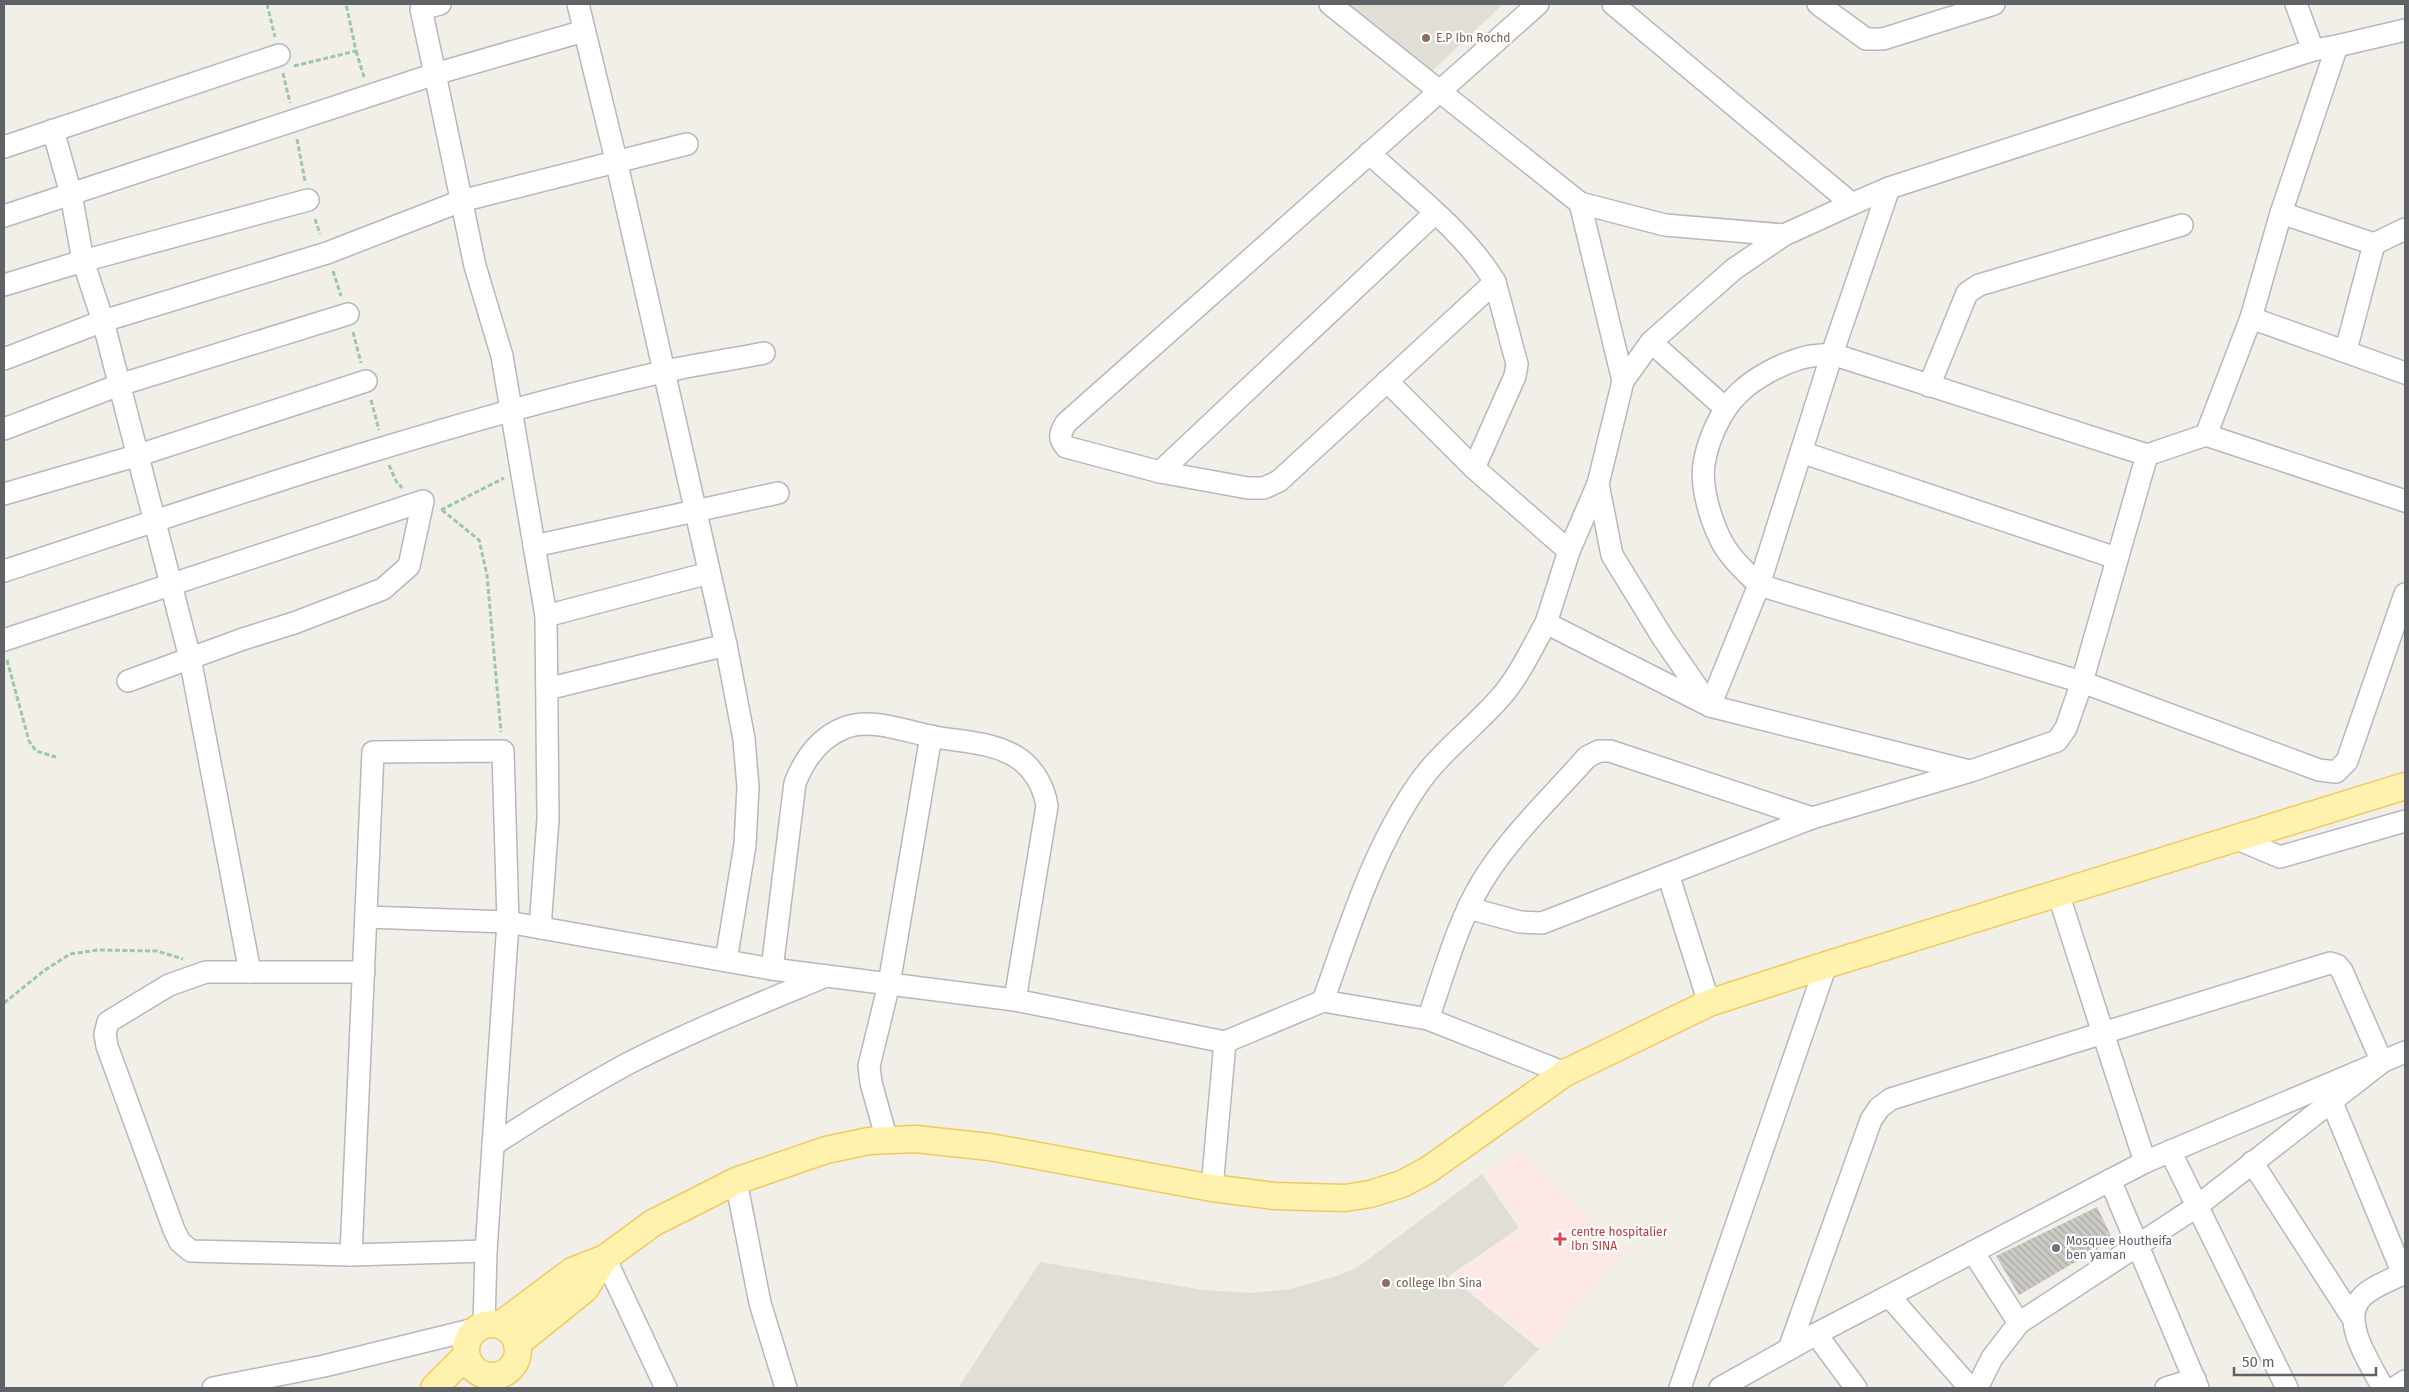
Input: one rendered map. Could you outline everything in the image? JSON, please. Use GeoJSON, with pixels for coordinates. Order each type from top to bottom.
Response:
{"type":"FeatureCollection","features":[{"type":"Feature","properties":{"kind":"main road"},"geometry":{"type":"LineString","coordinates":[[471,1373],[466,1346],[469,1337],[572,1271],[605,1258],[653,1224],[736,1180],[826,1150],[869,1141],[915,1139],[990,1147],[1212,1188],[1274,1196],[1345,1198],[1370,1194],[1402,1184],[1428,1170],[1565,1072],[1709,1004],[1826,965],[2405,786]]}},
{"type":"Feature","properties":{"kind":"main road"},"geometry":{"type":"LineString","coordinates":[[517,1344],[585,1290],[605,1258]]}},
{"type":"Feature","properties":{"kind":"main road"},"geometry":{"type":"LineString","coordinates":[[434,1388],[471,1373],[492,1376],[509,1369],[515,1362],[517,1344],[511,1332],[486,1326]]}},
{"type":"Feature","properties":{"kind":"street"},"geometry":{"type":"LineString","coordinates":[[578,4],[617,164],[726,645],[744,739],[748,787],[746,845],[726,961]]}},
{"type":"Feature","properties":{"kind":"street"},"geometry":{"type":"LineString","coordinates":[[1330,4],[1440,90],[1580,204],[1664,225],[1784,235]]}},
{"type":"Feature","properties":{"kind":"street"},"geometry":{"type":"LineString","coordinates":[[1495,282],[1279,481],[1264,488],[1248,488],[1160,472],[1066,447],[1060,440],[1060,432],[1066,423],[1538,4]]}},
{"type":"Feature","properties":{"kind":"street"},"geometry":{"type":"LineString","coordinates":[[1613,4],[1852,204]]}},
{"type":"Feature","properties":{"kind":"street"},"geometry":{"type":"LineString","coordinates":[[1818,4],[1866,39],[1883,39],[1994,4]]}},
{"type":"Feature","properties":{"kind":"street"},"geometry":{"type":"LineString","coordinates":[[2296,4],[2313,50]]}},
{"type":"Feature","properties":{"kind":"street"},"geometry":{"type":"LineString","coordinates":[[427,5],[435,74],[461,201],[475,266],[502,356],[546,616],[548,819],[540,928]]}},
{"type":"Feature","properties":{"kind":"street"},"geometry":{"type":"LineString","coordinates":[[1323,1001],[1369,875],[1396,817],[1421,780],[1505,692],[1523,665],[1546,623],[1568,551],[1598,484],[1623,381],[1651,342],[1734,269],[1784,235],[1889,188],[2313,50],[2405,30]]}},
{"type":"Feature","properties":{"kind":"street"},"geometry":{"type":"LineString","coordinates":[[4,216],[435,74],[584,31]]}},
{"type":"Feature","properties":{"kind":"street"},"geometry":{"type":"LineString","coordinates":[[2206,435],[2251,318],[2281,213],[2337,46]]}},
{"type":"Feature","properties":{"kind":"street"},"geometry":{"type":"LineString","coordinates":[[4,147],[53,130],[284,63]]}},
{"type":"Feature","properties":{"kind":"street"},"geometry":{"type":"LineString","coordinates":[[53,130],[71,194],[83,261],[103,321],[190,658],[250,972]]}},
{"type":"Feature","properties":{"kind":"street"},"geometry":{"type":"LineString","coordinates":[[4,359],[103,321],[327,253],[461,201],[617,164],[687,144]]}},
{"type":"Feature","properties":{"kind":"street"},"geometry":{"type":"LineString","coordinates":[[1369,153],[1466,242],[1482,260],[1495,282],[1517,364],[1515,376],[1474,468]]}},
{"type":"Feature","properties":{"kind":"street"},"geometry":{"type":"LineString","coordinates":[[1710,706],[1759,585],[1832,354],[1889,188]]}},
{"type":"Feature","properties":{"kind":"street"},"geometry":{"type":"LineString","coordinates":[[4,285],[83,261],[308,200]]}},
{"type":"Feature","properties":{"kind":"street"},"geometry":{"type":"LineString","coordinates":[[1580,204],[1623,381]]}},
{"type":"Feature","properties":{"kind":"street"},"geometry":{"type":"LineString","coordinates":[[2281,213],[2374,244],[2405,229]]}},
{"type":"Feature","properties":{"kind":"street"},"geometry":{"type":"LineString","coordinates":[[1160,472],[1434,214]]}},
{"type":"Feature","properties":{"kind":"street"},"geometry":{"type":"LineString","coordinates":[[1929,386],[1967,293],[1979,285],[2182,225]]}},
{"type":"Feature","properties":{"kind":"street"},"geometry":{"type":"LineString","coordinates":[[2346,350],[2374,244]]}},
{"type":"Feature","properties":{"kind":"street"},"geometry":{"type":"LineString","coordinates":[[4,429],[119,385],[348,314]]}},
{"type":"Feature","properties":{"kind":"street"},"geometry":{"type":"LineString","coordinates":[[2251,318],[2346,350],[2405,373]]}},
{"type":"Feature","properties":{"kind":"street"},"geometry":{"type":"LineString","coordinates":[[1651,342],[1725,408]]}},
{"type":"Feature","properties":{"kind":"street"},"geometry":{"type":"LineString","coordinates":[[4,570],[384,447],[510,410],[664,372],[764,354]]}},
{"type":"Feature","properties":{"kind":"street"},"geometry":{"type":"LineString","coordinates":[[2405,502],[2206,435],[2147,455],[1832,354],[1802,358],[1769,372],[1740,392],[1725,408],[1714,431],[1704,464],[1705,494],[1714,524],[1731,557],[1759,585],[2082,682],[2319,770],[2336,772],[2347,761],[2405,594]]}},
{"type":"Feature","properties":{"kind":"street"},"geometry":{"type":"LineString","coordinates":[[4,494],[139,455],[366,381]]}},
{"type":"Feature","properties":{"kind":"street"},"geometry":{"type":"LineString","coordinates":[[1387,381],[1474,468],[1568,551]]}},
{"type":"Feature","properties":{"kind":"street"},"geometry":{"type":"LineString","coordinates":[[1801,452],[2116,558]]}},
{"type":"Feature","properties":{"kind":"street"},"geometry":{"type":"LineString","coordinates":[[1468,908],[1520,922],[1542,923],[1812,818],[1970,771],[2057,741],[2066,728],[2082,682],[2147,455]]}},
{"type":"Feature","properties":{"kind":"street"},"geometry":{"type":"LineString","coordinates":[[1598,484],[1612,555],[1663,638],[1710,706]]}},
{"type":"Feature","properties":{"kind":"street"},"geometry":{"type":"LineString","coordinates":[[534,546],[778,492]]}},
{"type":"Feature","properties":{"kind":"street"},"geometry":{"type":"LineString","coordinates":[[5,648],[171,586],[432,506]]}},
{"type":"Feature","properties":{"kind":"street"},"geometry":{"type":"LineString","coordinates":[[128,681],[294,623],[383,589],[409,566],[432,506]]}},
{"type":"Feature","properties":{"kind":"street"},"geometry":{"type":"LineString","coordinates":[[546,616],[709,573]]}},
{"type":"Feature","properties":{"kind":"street"},"geometry":{"type":"LineString","coordinates":[[1546,623],[1710,706],[1970,771]]}},
{"type":"Feature","properties":{"kind":"street"},"geometry":{"type":"LineString","coordinates":[[547,689],[726,645]]}},
{"type":"Feature","properties":{"kind":"street"},"geometry":{"type":"LineString","coordinates":[[772,969],[795,783],[802,765],[812,751],[844,727],[885,726],[992,746],[1016,757],[1033,772],[1044,789],[1047,806],[1015,1000]]}},
{"type":"Feature","properties":{"kind":"street"},"geometry":{"type":"LineString","coordinates":[[887,1140],[871,1083],[869,1066],[889,984],[931,736]]}},
{"type":"Feature","properties":{"kind":"street"},"geometry":{"type":"LineString","coordinates":[[213,1388],[324,1366],[486,1326],[486,1251],[508,922],[502,751],[373,752],[351,1255]]}},
{"type":"Feature","properties":{"kind":"street"},"geometry":{"type":"LineString","coordinates":[[1428,1019],[1468,908],[1501,854],[1587,756],[1599,751],[1610,751],[1812,818]]}},
{"type":"Feature","properties":{"kind":"street"},"geometry":{"type":"LineString","coordinates":[[2235,838],[2280,857],[2405,821]]}},
{"type":"Feature","properties":{"kind":"street"},"geometry":{"type":"LineString","coordinates":[[1668,874],[1709,1004]]}},
{"type":"Feature","properties":{"kind":"street"},"geometry":{"type":"LineString","coordinates":[[2058,893],[2144,1162]]}},
{"type":"Feature","properties":{"kind":"street"},"geometry":{"type":"LineString","coordinates":[[366,917],[508,922],[772,969],[1015,1000],[1225,1042],[1323,1001],[1428,1019],[1565,1072]]}},
{"type":"Feature","properties":{"kind":"street"},"geometry":{"type":"LineString","coordinates":[[1789,1349],[1871,1120],[1879,1108],[1891,1099],[2330,963],[2336,965],[2342,971],[2382,1062]]}},
{"type":"Feature","properties":{"kind":"street"},"geometry":{"type":"LineString","coordinates":[[1680,1388],[1826,965]]}},
{"type":"Feature","properties":{"kind":"street"},"geometry":{"type":"LineString","coordinates":[[364,972],[206,972],[169,985],[118,1014],[108,1022],[105,1034],[107,1046],[177,1236],[191,1251],[351,1255],[486,1251]]}},
{"type":"Feature","properties":{"kind":"street"},"geometry":{"type":"LineString","coordinates":[[493,1145],[563,1099],[628,1064],[693,1033],[828,975]]}},
{"type":"Feature","properties":{"kind":"street"},"geometry":{"type":"LineString","coordinates":[[1212,1188],[1225,1042]]}},
{"type":"Feature","properties":{"kind":"street"},"geometry":{"type":"LineString","coordinates":[[1720,1388],[1816,1334],[2144,1162],[2405,1052]]}},
{"type":"Feature","properties":{"kind":"street"},"geometry":{"type":"LineString","coordinates":[[1977,1388],[1992,1358],[2019,1323],[2196,1207],[2382,1062]]}},
{"type":"Feature","properties":{"kind":"street"},"geometry":{"type":"LineString","coordinates":[[2331,1100],[2404,1273],[2362,1297],[2356,1305],[2352,1318]]}},
{"type":"Feature","properties":{"kind":"street"},"geometry":{"type":"LineString","coordinates":[[2170,1151],[2287,1388]]}},
{"type":"Feature","properties":{"kind":"street"},"geometry":{"type":"LineString","coordinates":[[2252,1162],[2352,1318],[2358,1339],[2382,1388]]}},
{"type":"Feature","properties":{"kind":"street"},"geometry":{"type":"LineString","coordinates":[[736,1180],[760,1303],[786,1388]]}},
{"type":"Feature","properties":{"kind":"street"},"geometry":{"type":"LineString","coordinates":[[2110,1180],[2196,1384],[2166,1388]]}},
{"type":"Feature","properties":{"kind":"street"},"geometry":{"type":"LineString","coordinates":[[1973,1252],[2019,1323]]}},
{"type":"Feature","properties":{"kind":"street"},"geometry":{"type":"LineString","coordinates":[[605,1258],[666,1388]]}},
{"type":"Feature","properties":{"kind":"street"},"geometry":{"type":"LineString","coordinates":[[1889,1296],[1970,1388]]}},
{"type":"Feature","properties":{"kind":"street"},"geometry":{"type":"LineString","coordinates":[[1816,1334],[1856,1388]]}},
{"type":"Feature","properties":{"kind":"street"},"geometry":{"type":"LineString","coordinates":[[2394,1388],[2405,1381]]}},
{"type":"Feature","properties":{"kind":"path"},"geometry":{"type":"LineString","coordinates":[[346,4],[356,51],[369,96]]}},
{"type":"Feature","properties":{"kind":"path"},"geometry":{"type":"LineString","coordinates":[[356,51],[284,63],[308,200],[348,314],[384,447],[396,481],[407,494],[432,506],[479,540],[487,575],[502,751]]}},
{"type":"Feature","properties":{"kind":"path"},"geometry":{"type":"LineString","coordinates":[[432,506],[520,470]]}},
{"type":"Feature","properties":{"kind":"path"},"geometry":{"type":"LineString","coordinates":[[5,648],[29,741],[36,751],[56,757]]}},
{"type":"Feature","properties":{"kind":"path"},"geometry":{"type":"LineString","coordinates":[[4,1003],[45,970],[70,954],[98,950],[157,951],[177,956],[206,972]]}},
{"type":"Feature","properties":{"kind":"shaded area","name":"E.P Ibn Rochd"},"geometry":{"type":"Polygon","coordinates":[[[1340,4],[1503,4],[1430,73],[1340,4]]]}},
{"type":"Feature","properties":{"kind":"shaded area","name":"centre hospitalier Ibn SINA"},"geometry":{"type":"Polygon","coordinates":[[[1519,1148],[1625,1250],[1543,1349],[1451,1276],[1521,1228],[1485,1175],[1519,1148]]]}},
{"type":"Feature","properties":{"kind":"shaded area","name":"college Ibn Sina"},"geometry":{"type":"Polygon","coordinates":[[[1482,1174],[1519,1228],[1449,1276],[1539,1349],[1502,1388],[958,1388],[1040,1262],[1203,1290],[1252,1293],[1291,1289],[1337,1276],[1358,1267],[1482,1174]]]}},
{"type":"Feature","properties":{"kind":"building","name":"Mosquee Houtheifa ben yaman"},"geometry":{"type":"Polygon","coordinates":[[[2097,1207],[2113,1240],[2019,1295],[1996,1256],[2097,1207]]]}},
{"type":"Feature","properties":{"kind":"place","name":"E.P Ibn Rochd"},"geometry":{"type":"Point","coordinates":[1426,38]}},
{"type":"Feature","properties":{"kind":"place","name":"centre hospitalier Ibn SINA"},"geometry":{"type":"Point","coordinates":[1560,1239]}},
{"type":"Feature","properties":{"kind":"place","name":"Mosquee Houtheifa ben yaman"},"geometry":{"type":"Point","coordinates":[2056,1248]}},
{"type":"Feature","properties":{"kind":"place","name":"college Ibn Sina"},"geometry":{"type":"Point","coordinates":[1386,1283]}}]}
